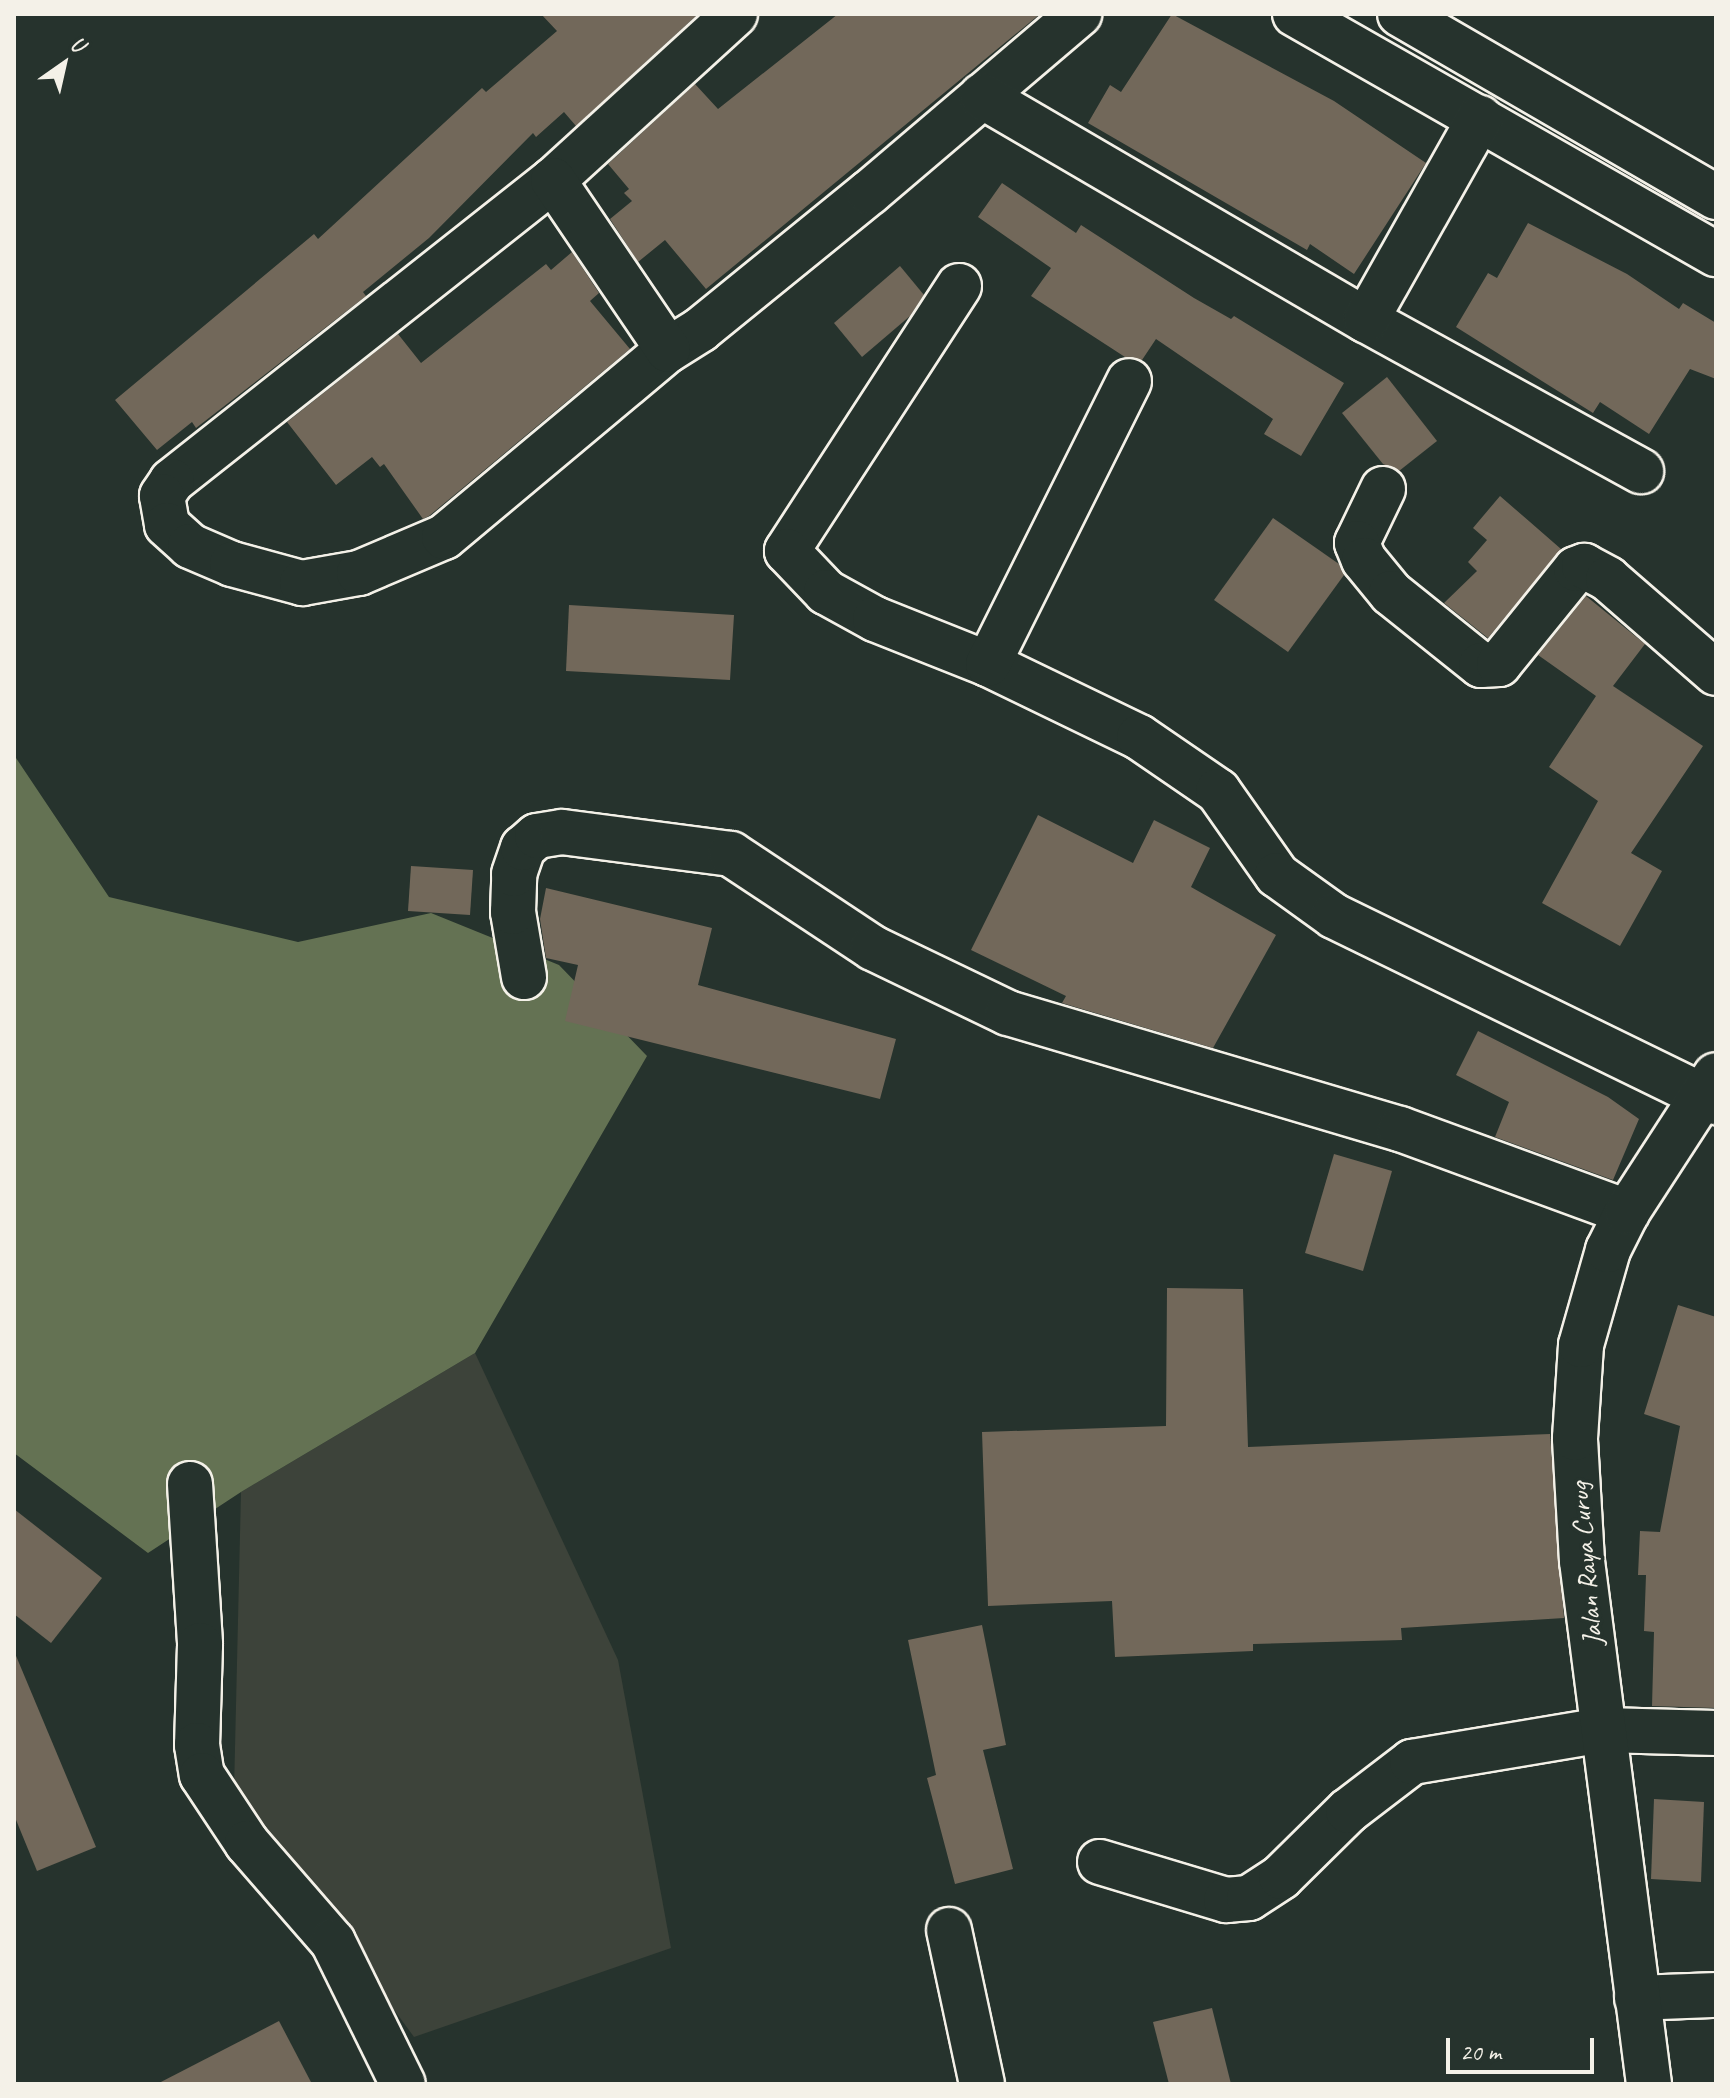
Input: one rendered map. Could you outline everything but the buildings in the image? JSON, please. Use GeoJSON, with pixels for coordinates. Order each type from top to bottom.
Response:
{"type":"FeatureCollection","features":[{"type":"Feature","properties":{"kind":"street"},"geometry":{"type":"LineString","coordinates":[[735,14],[553,180],[180,473],[162,496],[167,525],[190,546],[232,564],[302,583],[324,582],[399,560],[444,537],[668,350],[700,330],[1079,14]]}},
{"type":"Feature","properties":{"kind":"street"},"geometry":{"type":"LineString","coordinates":[[1295,14],[1716,254]]}},
{"type":"Feature","properties":{"kind":"street"},"geometry":{"type":"LineString","coordinates":[[1400,14],[1716,197]]}},
{"type":"Feature","properties":{"kind":"street"},"geometry":{"type":"LineString","coordinates":[[982,96],[1366,320],[1641,471]]}},
{"type":"Feature","properties":{"kind":"street"},"geometry":{"type":"LineString","coordinates":[[1366,320],[1480,118]]}},
{"type":"Feature","properties":{"kind":"street"},"geometry":{"type":"LineString","coordinates":[[553,180],[668,350]]}},
{"type":"Feature","properties":{"kind":"street"},"geometry":{"type":"LineString","coordinates":[[959,286],[787,551],[826,592],[875,619],[988,664],[1139,737],[1218,791],[1277,875],[1334,916],[1711,1090]]}},
{"type":"Feature","properties":{"kind":"street"},"geometry":{"type":"LineString","coordinates":[[988,664],[1129,381]]}},
{"type":"Feature","properties":{"kind":"street"},"geometry":{"type":"LineString","coordinates":[[1383,489],[1357,543],[1364,560],[1391,593],[1481,665],[1499,664],[1576,569],[1584,566],[1608,579],[1716,673]]}},
{"type":"Feature","properties":{"kind":"street"},"geometry":{"type":"LineString","coordinates":[[524,977],[513,912],[514,882],[523,848],[537,836],[562,832],[731,854],[873,948],[1008,1013],[1400,1129],[1627,1212]]}},
{"type":"Feature","properties":{"kind":"street","name":"Jalan Raya Curug"},"geometry":{"type":"LineString","coordinates":[[1649,2084],[1582,1561],[1575,1438],[1581,1345],[1608,1250],[1627,1212],[1711,1090]]}},
{"type":"Feature","properties":{"kind":"street"},"geometry":{"type":"LineString","coordinates":[[190,1484],[200,1645],[197,1745],[202,1775],[247,1843],[333,1942],[403,2084]]}},
{"type":"Feature","properties":{"kind":"street"},"geometry":{"type":"LineString","coordinates":[[1100,1862],[1226,1900],[1249,1898],[1281,1877],[1348,1811],[1412,1762],[1604,1730],[1716,1733]]}},
{"type":"Feature","properties":{"kind":"street"},"geometry":{"type":"LineString","coordinates":[[949,1930],[982,2084]]}},
{"type":"Feature","properties":{"kind":"street"},"geometry":{"type":"LineString","coordinates":[[1637,1998],[1716,1995]]}},
{"type":"Feature","properties":{"kind":"shaded area"},"geometry":{"type":"Polygon","coordinates":[[[475,1353],[618,1660],[671,1948],[414,2037],[234,1791],[241,1492],[475,1353]]]}},
{"type":"Feature","properties":{"kind":"green space"},"geometry":{"type":"Polygon","coordinates":[[[14,755],[109,897],[298,942],[431,913],[559,965],[647,1056],[475,1353],[241,1492],[148,1553],[14,1453],[14,755]]]}}]}
